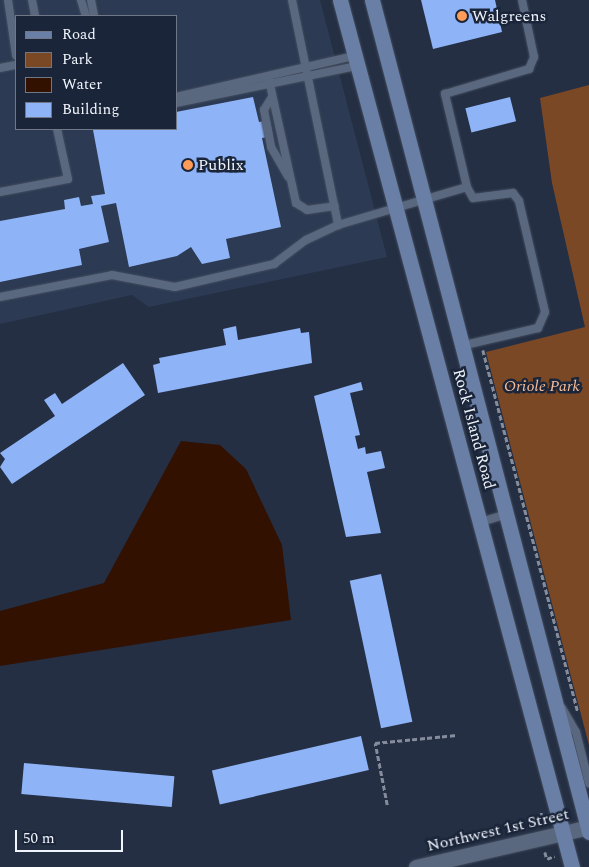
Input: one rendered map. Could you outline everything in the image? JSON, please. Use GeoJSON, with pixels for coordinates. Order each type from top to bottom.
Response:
{"type":"FeatureCollection","features":[{"type":"Feature","properties":{"kind":"main road","name":"Rock Island Road"},"geometry":{"type":"LineString","coordinates":[[340,0],[397,207],[572,867]]}},
{"type":"Feature","properties":{"kind":"main road","name":"Rock Island Road"},"geometry":{"type":"LineString","coordinates":[[372,0],[427,200],[552,691],[588,821]]}},
{"type":"Feature","properties":{"kind":"street","name":"Northwest 1st Street"},"geometry":{"type":"LineString","coordinates":[[416,867],[564,833],[588,821]]}},
{"type":"Feature","properties":{"kind":"lane"},"geometry":{"type":"LineString","coordinates":[[8,0],[15,48]]}},
{"type":"Feature","properties":{"kind":"lane"},"geometry":{"type":"LineString","coordinates":[[32,0],[35,15]]}},
{"type":"Feature","properties":{"kind":"lane"},"geometry":{"type":"LineString","coordinates":[[81,0],[86,15]]}},
{"type":"Feature","properties":{"kind":"lane"},"geometry":{"type":"LineString","coordinates":[[90,0],[94,15]]}},
{"type":"Feature","properties":{"kind":"lane"},"geometry":{"type":"LineString","coordinates":[[292,0],[338,225]]}},
{"type":"Feature","properties":{"kind":"lane"},"geometry":{"type":"LineString","coordinates":[[465,345],[538,328],[545,312],[520,201],[513,193],[473,198],[467,187],[445,94],[529,69],[534,56],[522,0]]}},
{"type":"Feature","properties":{"kind":"lane"},"geometry":{"type":"LineString","coordinates":[[178,97],[356,61]]}},
{"type":"Feature","properties":{"kind":"lane"},"geometry":{"type":"LineString","coordinates":[[178,103],[356,61]]}},
{"type":"Feature","properties":{"kind":"lane"},"geometry":{"type":"LineString","coordinates":[[0,68],[15,65]]}},
{"type":"Feature","properties":{"kind":"lane"},"geometry":{"type":"LineString","coordinates":[[269,80],[296,203],[307,210],[335,206]]}},
{"type":"Feature","properties":{"kind":"lane"},"geometry":{"type":"LineString","coordinates":[[272,96],[264,110],[271,147],[275,161],[290,178]]}},
{"type":"Feature","properties":{"kind":"lane"},"geometry":{"type":"LineString","coordinates":[[0,192],[68,179],[57,130]]}},
{"type":"Feature","properties":{"kind":"lane"},"geometry":{"type":"LineString","coordinates":[[0,298],[112,275],[174,287],[274,264],[306,240],[338,225],[467,187]]}},
{"type":"Feature","properties":{"kind":"lane"},"geometry":{"type":"LineString","coordinates":[[481,522],[507,514]]}},
{"type":"Feature","properties":{"kind":"lane"},"geometry":{"type":"LineString","coordinates":[[552,691],[576,732],[589,783]]}},
{"type":"Feature","properties":{"kind":"path"},"geometry":{"type":"LineString","coordinates":[[480,342],[579,716]]}},
{"type":"Feature","properties":{"kind":"path"},"geometry":{"type":"LineString","coordinates":[[387,805],[375,743],[456,735]]}},
{"type":"Feature","properties":{"kind":"shaded area"},"geometry":{"type":"Polygon","coordinates":[[[0,0],[320,0],[387,257],[149,307],[132,295],[0,324],[0,0]]]}},
{"type":"Feature","properties":{"kind":"green space","name":"Oriole Park"},"geometry":{"type":"Polygon","coordinates":[[[589,85],[589,745],[486,352],[585,327],[552,183],[540,98],[589,85]]]}},
{"type":"Feature","properties":{"kind":"water"},"geometry":{"type":"Polygon","coordinates":[[[181,441],[220,445],[246,469],[282,545],[291,620],[0,666],[0,611],[104,583],[181,441]]]}},
{"type":"Feature","properties":{"kind":"building","name":"Walgreens"},"geometry":{"type":"Polygon","coordinates":[[[421,0],[495,0],[502,32],[433,49],[421,0]]]}},
{"type":"Feature","properties":{"kind":"building","name":"Publix"},"geometry":{"type":"Polygon","coordinates":[[[253,97],[259,122],[270,120],[273,136],[262,138],[281,227],[226,239],[230,258],[202,264],[191,247],[177,256],[129,267],[116,203],[101,206],[109,242],[79,249],[82,265],[0,282],[0,221],[65,209],[64,200],[79,197],[81,206],[93,204],[91,196],[105,194],[93,130],[178,130],[178,112],[253,97]]]}},
{"type":"Feature","properties":{"kind":"building"},"geometry":{"type":"Polygon","coordinates":[[[510,97],[516,121],[471,132],[465,108],[510,97]]]}},
{"type":"Feature","properties":{"kind":"building"},"geometry":{"type":"Polygon","coordinates":[[[236,326],[238,340],[300,328],[301,333],[309,332],[312,363],[158,393],[153,365],[160,363],[159,358],[226,345],[223,329],[236,326]]]}},
{"type":"Feature","properties":{"kind":"building"},"geometry":{"type":"Polygon","coordinates":[[[123,363],[145,395],[12,484],[0,467],[5,459],[0,453],[55,416],[44,400],[55,393],[62,404],[123,363]]]}},
{"type":"Feature","properties":{"kind":"building"},"geometry":{"type":"Polygon","coordinates":[[[361,382],[363,390],[350,393],[360,435],[355,436],[358,449],[365,447],[366,454],[381,451],[385,468],[367,472],[381,533],[346,537],[314,396],[361,382]]]}},
{"type":"Feature","properties":{"kind":"building"},"geometry":{"type":"Polygon","coordinates":[[[381,574],[412,722],[381,728],[350,581],[381,574]]]}},
{"type":"Feature","properties":{"kind":"building"},"geometry":{"type":"Polygon","coordinates":[[[361,736],[369,770],[220,805],[212,770],[361,736]]]}},
{"type":"Feature","properties":{"kind":"building"},"geometry":{"type":"Polygon","coordinates":[[[24,763],[174,776],[172,807],[21,794],[24,763]]]}},
{"type":"Feature","properties":{"kind":"place","name":"Walgreens"},"geometry":{"type":"Point","coordinates":[462,16]}},
{"type":"Feature","properties":{"kind":"place","name":"Publix"},"geometry":{"type":"Point","coordinates":[188,165]}}]}
